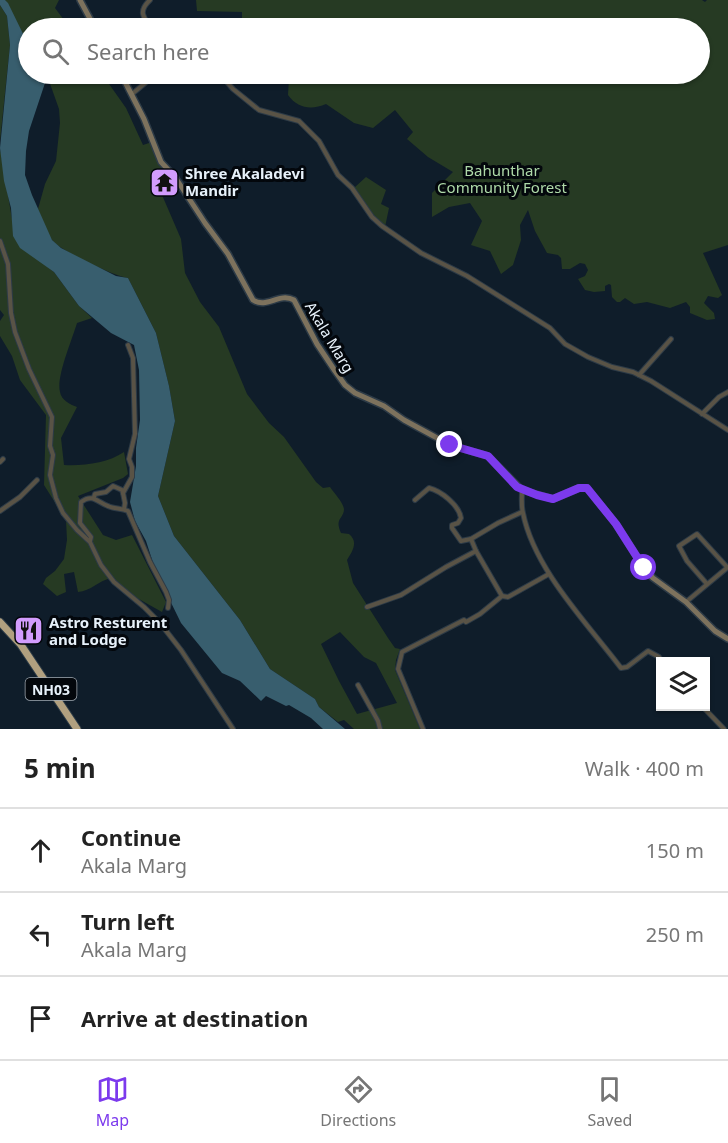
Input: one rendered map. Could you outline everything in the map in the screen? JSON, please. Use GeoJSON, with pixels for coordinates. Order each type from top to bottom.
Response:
{"type":"FeatureCollection","features":[{"type":"Feature","properties":{"kind":"highway","name":"NH03"},"geometry":{"type":"LineString","coordinates":[[0,622],[21,645],[77,729]]}},
{"type":"Feature","properties":{"kind":"main road"},"geometry":{"type":"LineString","coordinates":[[80,0],[90,18]]}},
{"type":"Feature","properties":{"kind":"main road","name":"Akala Marg"},"geometry":{"type":"LineString","coordinates":[[126,84],[161,162],[175,177],[205,224],[228,254],[253,300],[261,303],[280,297],[294,300],[317,344],[349,389],[384,406],[404,420],[450,445],[488,456],[522,490],[553,499],[579,488],[587,488],[616,524],[653,578],[686,602],[716,631],[728,639]]}},
{"type":"Feature","properties":{"kind":"street"},"geometry":{"type":"LineString","coordinates":[[144,18],[142,11],[144,5],[150,0]]}},
{"type":"Feature","properties":{"kind":"street"},"geometry":{"type":"LineString","coordinates":[[132,94],[144,84]]}},
{"type":"Feature","properties":{"kind":"street"},"geometry":{"type":"LineString","coordinates":[[229,84],[259,110],[299,121],[320,141],[338,175],[382,226],[421,253],[467,276],[550,328],[565,344],[588,357],[639,375],[670,392],[728,430]]}},
{"type":"Feature","properties":{"kind":"street"},"geometry":{"type":"LineString","coordinates":[[0,241],[8,264],[11,313],[15,332],[29,369],[52,417],[50,446],[53,455],[50,475],[63,513],[90,542],[101,565],[114,582],[144,607],[174,641],[233,729]]}},
{"type":"Feature","properties":{"kind":"street"},"geometry":{"type":"LineString","coordinates":[[639,375],[671,339]]}},
{"type":"Feature","properties":{"kind":"street"},"geometry":{"type":"LineString","coordinates":[[123,493],[132,477],[129,459],[135,434],[133,358],[128,345]]}},
{"type":"Feature","properties":{"kind":"street"},"geometry":{"type":"LineString","coordinates":[[702,414],[718,397],[728,392]]}},
{"type":"Feature","properties":{"kind":"street"},"geometry":{"type":"LineString","coordinates":[[0,511],[20,497],[37,480]]}},
{"type":"Feature","properties":{"kind":"street"},"geometry":{"type":"LineString","coordinates":[[90,542],[91,537],[80,523],[81,502],[94,497],[95,494],[106,492],[113,486],[122,490],[124,509]]}},
{"type":"Feature","properties":{"kind":"street"},"geometry":{"type":"LineString","coordinates":[[415,500],[429,488],[453,503],[461,519],[452,525],[452,528],[461,541],[471,539],[522,512]]}},
{"type":"Feature","properties":{"kind":"street"},"geometry":{"type":"LineString","coordinates":[[522,490],[522,512],[534,545],[549,574],[621,668],[627,667],[648,651],[659,657]]}},
{"type":"Feature","properties":{"kind":"street"},"geometry":{"type":"LineString","coordinates":[[94,497],[107,506],[124,509],[132,518],[150,562],[166,592],[169,600],[168,608]]}},
{"type":"Feature","properties":{"kind":"street"},"geometry":{"type":"LineString","coordinates":[[686,602],[728,567],[697,534],[679,546],[687,561],[707,584]]}},
{"type":"Feature","properties":{"kind":"street"},"geometry":{"type":"LineString","coordinates":[[471,539],[502,596]]}},
{"type":"Feature","properties":{"kind":"street"},"geometry":{"type":"LineString","coordinates":[[367,607],[401,595],[476,551]]}},
{"type":"Feature","properties":{"kind":"street"},"geometry":{"type":"LineString","coordinates":[[423,729],[398,669],[402,652],[464,620],[466,622],[502,596],[508,597],[549,574]]}},
{"type":"Feature","properties":{"kind":"street"},"geometry":{"type":"LineString","coordinates":[[358,685],[380,729]]}},
{"type":"Feature","properties":{"kind":"street"},"geometry":{"type":"LineString","coordinates":[[707,711],[724,729]]}},
{"type":"Feature","properties":{"kind":"green space"},"geometry":{"type":"Polygon","coordinates":[[[5,0],[59,0],[55,8],[62,18],[18,18],[18,25],[5,0]]]}},
{"type":"Feature","properties":{"kind":"green space","name":"Bahunthar Community Forest"},"geometry":{"type":"Polygon","coordinates":[[[196,0],[702,0],[705,2],[707,0],[728,0],[728,245],[703,253],[722,295],[718,298],[708,296],[704,303],[714,313],[715,319],[707,320],[690,313],[690,307],[686,302],[670,308],[647,302],[634,304],[625,298],[617,302],[612,297],[609,284],[605,286],[605,291],[585,290],[578,279],[585,276],[588,270],[585,264],[580,263],[570,269],[562,269],[561,258],[558,255],[547,253],[535,231],[528,210],[520,225],[521,240],[513,265],[501,274],[490,251],[471,245],[482,221],[470,203],[449,207],[432,217],[432,193],[453,172],[428,157],[407,139],[413,132],[395,110],[373,128],[354,123],[326,104],[316,107],[301,106],[288,95],[289,84],[710,84],[710,18],[242,18],[242,12],[197,11],[196,0]]]}},
{"type":"Feature","properties":{"kind":"green space"},"geometry":{"type":"Polygon","coordinates":[[[0,5],[7,16],[10,45],[0,141],[0,5]]]}},
{"type":"Feature","properties":{"kind":"green space"},"geometry":{"type":"Polygon","coordinates":[[[50,84],[109,84],[126,108],[143,145],[152,142],[165,169],[157,177],[159,188],[181,239],[185,273],[200,302],[219,327],[247,394],[269,423],[284,437],[316,482],[323,488],[330,487],[342,503],[344,509],[339,528],[341,533],[349,534],[354,540],[347,560],[353,583],[395,648],[400,649],[395,670],[420,729],[354,729],[344,720],[338,722],[319,707],[315,699],[270,669],[240,620],[174,536],[158,496],[175,421],[156,333],[128,278],[111,273],[57,245],[48,233],[38,209],[45,184],[56,161],[60,123],[59,109],[50,84]],[[340,632],[321,644],[357,714],[397,703],[376,663],[364,657],[340,632]]]}},
{"type":"Feature","properties":{"kind":"green space"},"geometry":{"type":"Polygon","coordinates":[[[0,148],[12,219],[40,261],[54,272],[79,306],[92,318],[77,323],[60,377],[62,397],[77,407],[61,438],[64,465],[96,463],[124,452],[128,474],[78,496],[103,535],[116,540],[132,535],[166,602],[162,612],[137,598],[111,578],[78,592],[74,572],[64,574],[66,592],[57,596],[43,584],[64,559],[67,540],[66,520],[44,485],[46,415],[20,380],[12,356],[0,336],[0,321],[4,315],[0,310],[0,148]]]}},
{"type":"Feature","properties":{"kind":"green space"},"geometry":{"type":"Polygon","coordinates":[[[366,177],[386,190],[381,204],[389,208],[385,227],[369,211],[354,188],[366,177]]]}},
{"type":"Feature","properties":{"kind":"water"},"geometry":{"type":"Polygon","coordinates":[[[0,0],[8,3],[18,24],[18,84],[45,84],[29,131],[25,175],[52,240],[61,248],[116,276],[128,278],[156,333],[175,421],[158,496],[174,536],[240,620],[270,669],[315,699],[319,707],[345,729],[323,729],[311,718],[289,705],[286,706],[266,696],[261,701],[240,681],[222,673],[181,623],[156,572],[146,541],[135,521],[130,502],[140,420],[139,370],[134,345],[111,333],[79,306],[54,272],[20,248],[13,236],[11,208],[4,181],[0,148],[10,45],[7,16],[0,5],[0,0]]]}},
{"type":"Feature","properties":{"kind":"place","name":"Shree Akaladevi Mandir"},"geometry":{"type":"Point","coordinates":[164,182]}},
{"type":"Feature","properties":{"kind":"place","name":"Astro Resturent and Lodge"},"geometry":{"type":"Point","coordinates":[28,631]}},
{"type":"Feature","properties":{"kind":"route"},"geometry":{"type":"LineString","coordinates":[[450,445],[488,456],[512,479],[517,487],[537,495],[553,499],[579,488],[584,487],[591,490],[644,568]]}}]}
